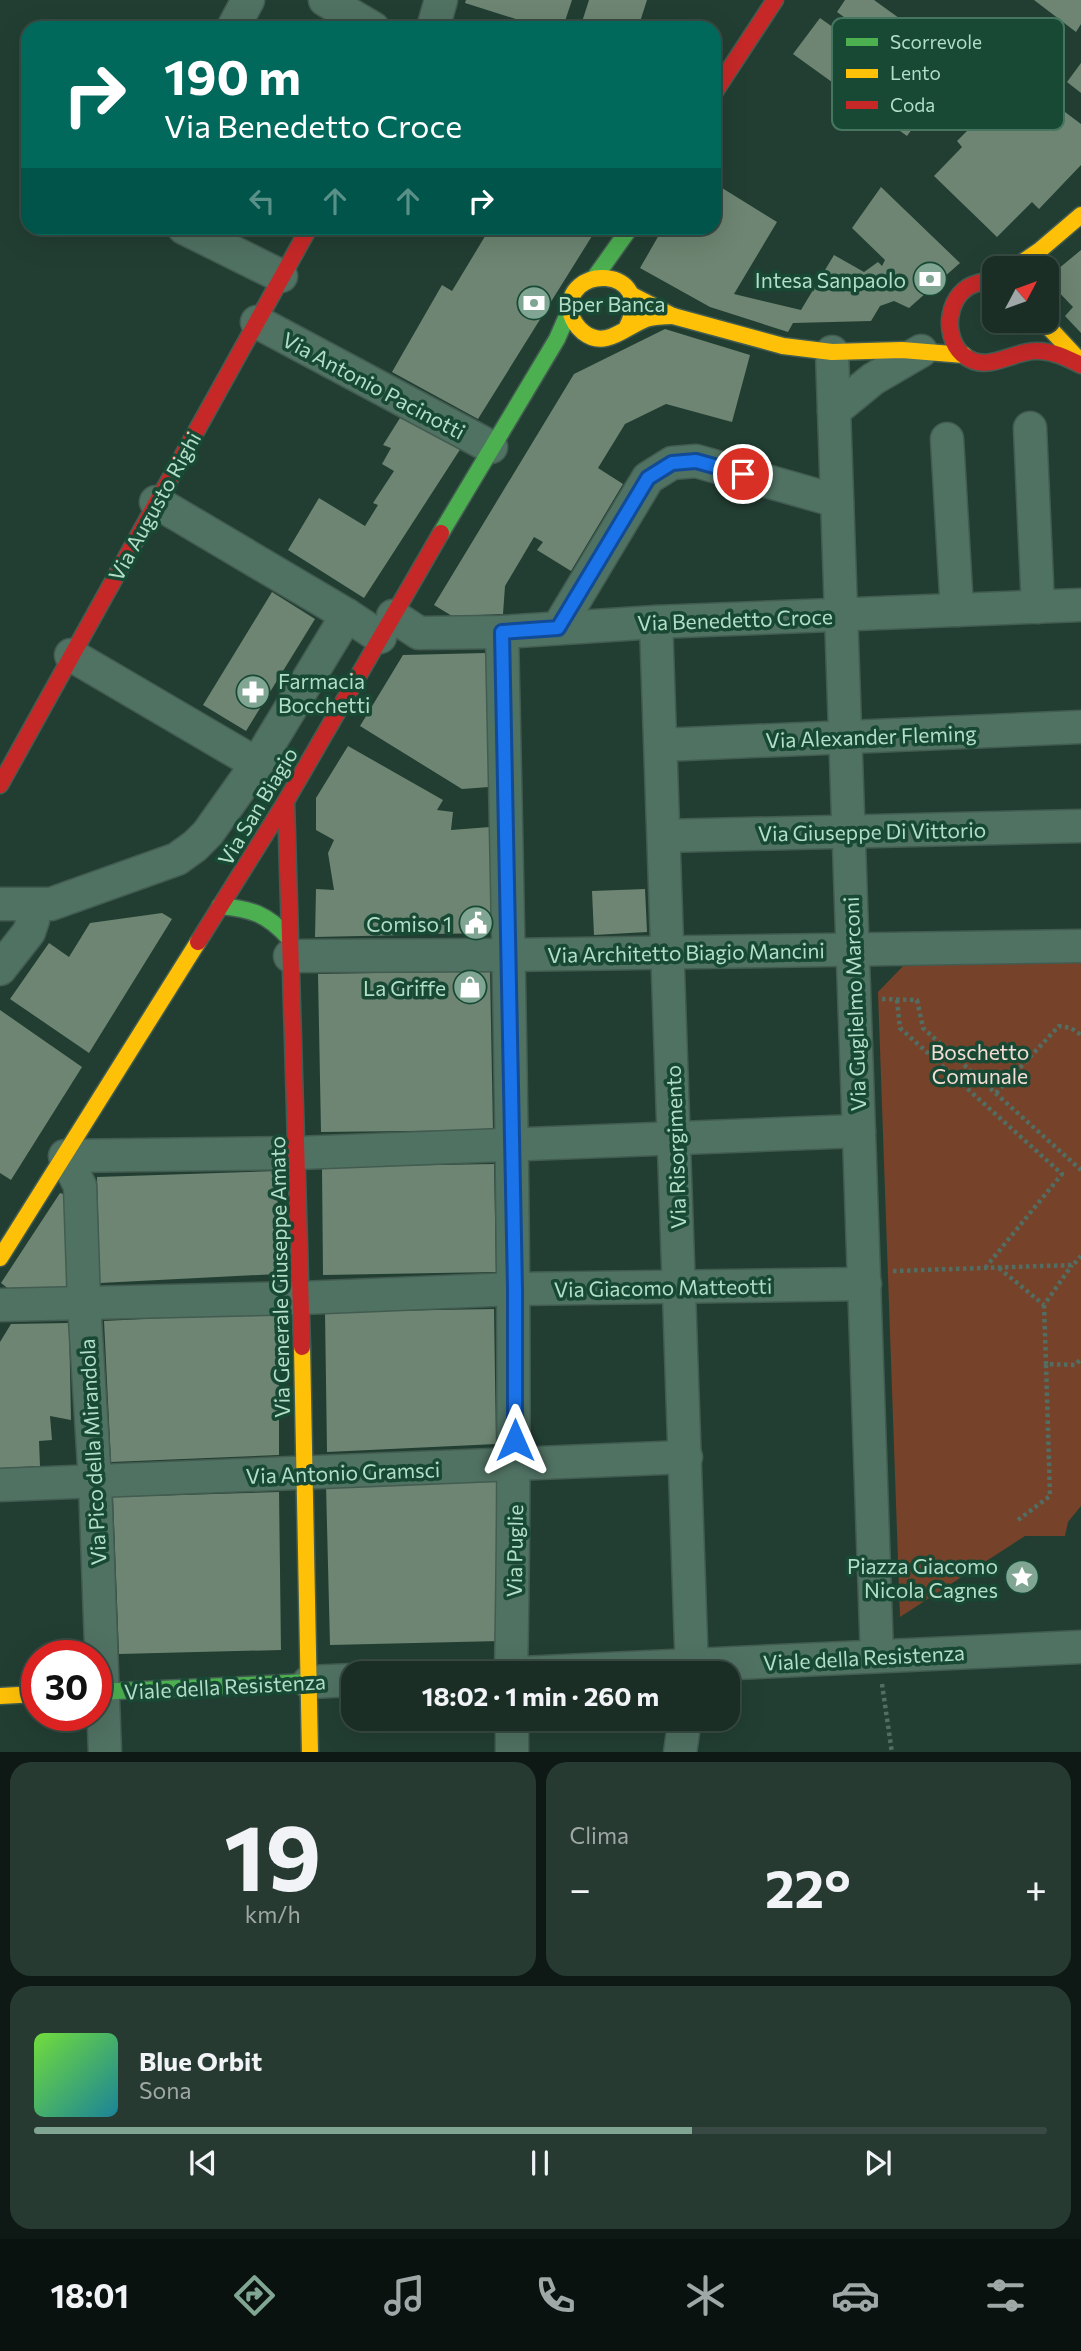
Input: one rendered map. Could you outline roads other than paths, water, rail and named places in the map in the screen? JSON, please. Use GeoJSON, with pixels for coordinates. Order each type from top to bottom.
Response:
{"type":"FeatureCollection","features":[{"type":"Feature","properties":{"kind":"street"},"geometry":{"type":"LineString","coordinates":[[237,21],[248,0]]}},
{"type":"Feature","properties":{"kind":"street"},"geometry":{"type":"LineString","coordinates":[[325,0],[361,21]]}},
{"type":"Feature","properties":{"kind":"street"},"geometry":{"type":"LineString","coordinates":[[435,21],[441,0]]}},
{"type":"Feature","properties":{"kind":"street"},"geometry":{"type":"LineString","coordinates":[[721,82],[775,0]]}},
{"type":"Feature","properties":{"kind":"street"},"geometry":{"type":"LineString","coordinates":[[1031,256],[1081,215]]}},
{"type":"Feature","properties":{"kind":"street"},"geometry":{"type":"LineString","coordinates":[[198,235],[281,276]]}},
{"type":"Feature","properties":{"kind":"street","name":"Via Augusto Righi"},"geometry":{"type":"LineString","coordinates":[[0,785],[305,235]]}},
{"type":"Feature","properties":{"kind":"street"},"geometry":{"type":"LineString","coordinates":[[625,235],[595,277],[578,288],[571,307],[572,318],[578,328],[597,339],[619,335],[632,318],[634,307],[628,291],[627,235]]}},
{"type":"Feature","properties":{"kind":"street"},"geometry":{"type":"LineString","coordinates":[[595,277],[617,279],[628,291],[673,316],[783,346],[832,352],[921,340],[979,362],[996,363],[1031,351],[1052,352],[1081,364]]}},
{"type":"Feature","properties":{"kind":"street"},"geometry":{"type":"LineString","coordinates":[[834,411],[921,340],[949,309],[958,294],[971,285],[982,282]]}},
{"type":"Feature","properties":{"kind":"street","name":"Via San Biagio"},"geometry":{"type":"LineString","coordinates":[[0,1258],[286,801],[491,447],[558,339],[571,307]]}},
{"type":"Feature","properties":{"kind":"street"},"geometry":{"type":"LineString","coordinates":[[949,309],[948,326],[953,342],[964,355]]}},
{"type":"Feature","properties":{"kind":"street"},"geometry":{"type":"LineString","coordinates":[[627,327],[650,318],[673,316]]}},
{"type":"Feature","properties":{"kind":"street","name":"Via Antonio Pacinotti"},"geometry":{"type":"LineString","coordinates":[[257,322],[491,447]]}},
{"type":"Feature","properties":{"kind":"street"},"geometry":{"type":"LineString","coordinates":[[1011,357],[1023,345],[1029,333]]}},
{"type":"Feature","properties":{"kind":"street"},"geometry":{"type":"LineString","coordinates":[[1040,333],[1081,364]]}},
{"type":"Feature","properties":{"kind":"street"},"geometry":{"type":"LineString","coordinates":[[540,369],[570,349],[597,339]]}},
{"type":"Feature","properties":{"kind":"street","name":"Via Guglielmo Marconi"},"geometry":{"type":"LineString","coordinates":[[832,352],[877,1656]]}},
{"type":"Feature","properties":{"kind":"street"},"geometry":{"type":"LineString","coordinates":[[1030,428],[1038,607]]}},
{"type":"Feature","properties":{"kind":"street"},"geometry":{"type":"LineString","coordinates":[[947,439],[957,610]]}},
{"type":"Feature","properties":{"kind":"street"},"geometry":{"type":"LineString","coordinates":[[558,628],[648,478],[672,463],[696,461],[837,501]]}},
{"type":"Feature","properties":{"kind":"street","name":"Via Benedetto Croce"},"geometry":{"type":"LineString","coordinates":[[156,502],[347,615],[419,633],[502,632],[656,622],[1081,605]]}},
{"type":"Feature","properties":{"kind":"street"},"geometry":{"type":"LineString","coordinates":[[13,904],[51,904],[177,859],[208,833],[257,764],[347,615]]}},
{"type":"Feature","properties":{"kind":"street","name":"Via Risorgimento"},"geometry":{"type":"LineString","coordinates":[[656,622],[693,1661]]}},
{"type":"Feature","properties":{"kind":"street","name":"Via Puglie"},"geometry":{"type":"LineString","coordinates":[[502,632],[515,1289],[511,1661]]}},
{"type":"Feature","properties":{"kind":"street"},"geometry":{"type":"LineString","coordinates":[[71,655],[257,764]]}},
{"type":"Feature","properties":{"kind":"street","name":"Via Alexander Fleming"},"geometry":{"type":"LineString","coordinates":[[660,745],[1081,727]]}},
{"type":"Feature","properties":{"kind":"street","name":"Via Generale Giuseppe Amato"},"geometry":{"type":"LineString","coordinates":[[286,801],[301,1298],[310,1752]]}},
{"type":"Feature","properties":{"kind":"street","name":"Via Giuseppe Di Vittorio"},"geometry":{"type":"LineString","coordinates":[[664,836],[1081,826]]}},
{"type":"Feature","properties":{"kind":"street"},"geometry":{"type":"LineString","coordinates":[[0,969],[29,932],[33,920],[13,904]]}},
{"type":"Feature","properties":{"kind":"street"},"geometry":{"type":"LineString","coordinates":[[220,906],[251,909],[274,920],[290,947]]}},
{"type":"Feature","properties":{"kind":"street","name":"Via Architetto Biagio Mancini"},"geometry":{"type":"LineString","coordinates":[[290,947],[509,955],[1081,946]]}},
{"type":"Feature","properties":{"kind":"street"},"geometry":{"type":"LineString","coordinates":[[65,1156],[297,1153],[859,1131]]}},
{"type":"Feature","properties":{"kind":"street","name":"Via Pico della Mirandola"},"geometry":{"type":"LineString","coordinates":[[65,1156],[80,1186],[95,1482],[99,1640]]}},
{"type":"Feature","properties":{"kind":"street","name":"Via Giacomo Matteotti"},"geometry":{"type":"LineString","coordinates":[[0,1305],[301,1298],[515,1289],[680,1288],[865,1278]]}},
{"type":"Feature","properties":{"kind":"street","name":"Via Antonio Gramsci"},"geometry":{"type":"LineString","coordinates":[[0,1486],[686,1457]]}},
{"type":"Feature","properties":{"kind":"street","name":"Viale della Resistenza"},"geometry":{"type":"LineString","coordinates":[[740,1666],[877,1656],[1081,1647]]}},
{"type":"Feature","properties":{"kind":"street","name":"Viale della Resistenza"},"geometry":{"type":"LineString","coordinates":[[112,1691],[341,1681]]}},
{"type":"Feature","properties":{"kind":"street"},"geometry":{"type":"LineString","coordinates":[[0,1696],[21,1695]]}},
{"type":"Feature","properties":{"kind":"street","name":"Via Pico della Mirandola"},"geometry":{"type":"LineString","coordinates":[[103,1731],[105,1752]]}},
{"type":"Feature","properties":{"kind":"street"},"geometry":{"type":"LineString","coordinates":[[512,1731],[512,1752]]}},
{"type":"Feature","properties":{"kind":"street"},"geometry":{"type":"LineString","coordinates":[[680,1752],[683,1731]]}},
{"type":"Feature","properties":{"kind":"place","name":"Intesa Sanpaolo"},"geometry":{"type":"Point","coordinates":[930,279]}},
{"type":"Feature","properties":{"kind":"place","name":"Bper Banca"},"geometry":{"type":"Point","coordinates":[534,303]}},
{"type":"Feature","properties":{"kind":"place","name":"Farmacia Bocchetti"},"geometry":{"type":"Point","coordinates":[253,692]}},
{"type":"Feature","properties":{"kind":"place","name":"Comiso 1"},"geometry":{"type":"Point","coordinates":[476,923]}},
{"type":"Feature","properties":{"kind":"place","name":"La Griffe"},"geometry":{"type":"Point","coordinates":[470,987]}},
{"type":"Feature","properties":{"kind":"place","name":"Piazza Giacomo Nicola Cagnes"},"geometry":{"type":"Point","coordinates":[1022,1577]}},
{"type":"Feature","properties":{"kind":"park label","name":"Boschetto Comunale"},"geometry":{"type":"Point","coordinates":[980,1063]}}]}
